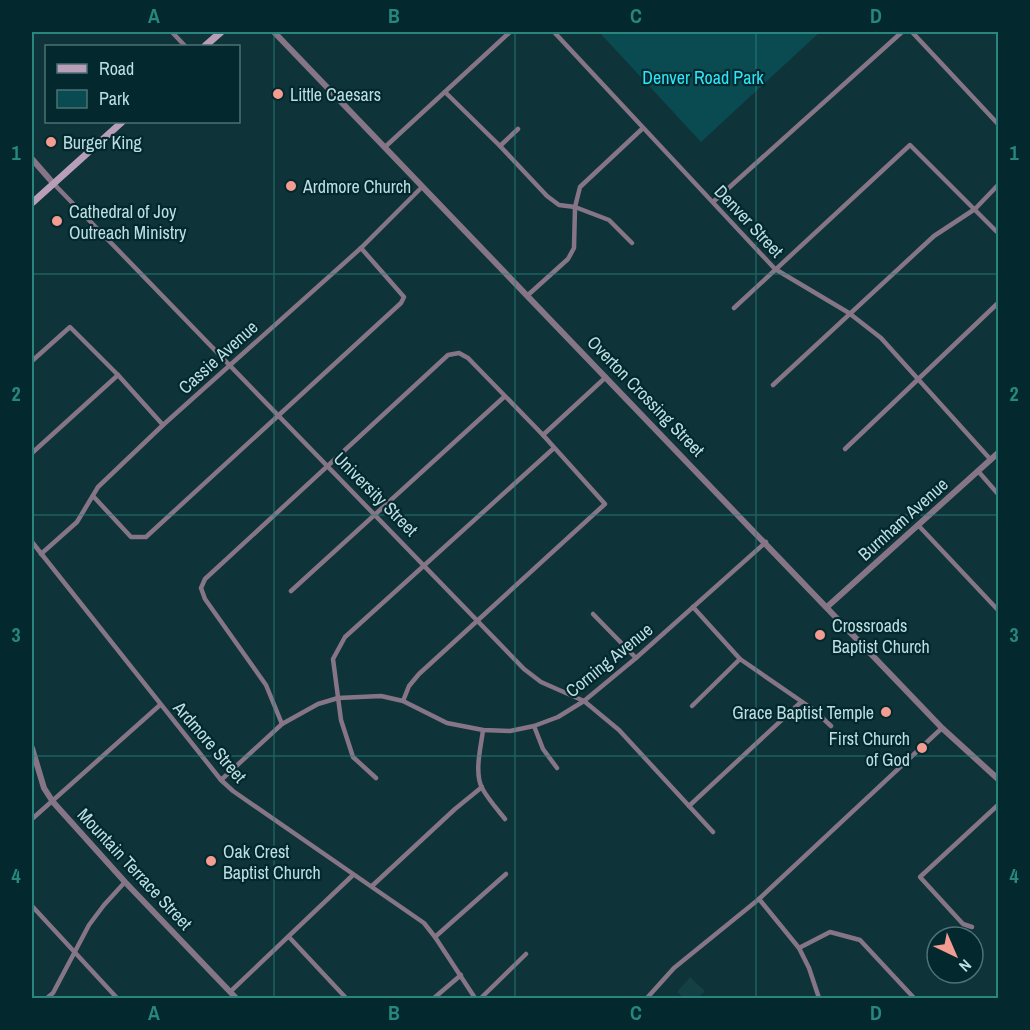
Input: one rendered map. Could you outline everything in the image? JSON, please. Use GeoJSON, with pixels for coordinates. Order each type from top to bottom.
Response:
{"type":"FeatureCollection","features":[{"type":"Feature","properties":{"kind":"main road"},"geometry":{"type":"LineString","coordinates":[[206,45],[221,32]]}},
{"type":"Feature","properties":{"kind":"main road"},"geometry":{"type":"LineString","coordinates":[[32,203],[121,123]]}},
{"type":"Feature","properties":{"kind":"street"},"geometry":{"type":"LineString","coordinates":[[172,32],[184,45]]}},
{"type":"Feature","properties":{"kind":"street","name":"Overton Crossing Street"},"geometry":{"type":"LineString","coordinates":[[274,32],[528,294],[942,728],[999,779]]}},
{"type":"Feature","properties":{"kind":"street"},"geometry":{"type":"LineString","coordinates":[[386,147],[510,32]]}},
{"type":"Feature","properties":{"kind":"street","name":"Denver Street"},"geometry":{"type":"LineString","coordinates":[[554,32],[775,269],[849,313],[881,338],[991,460]]}},
{"type":"Feature","properties":{"kind":"street"},"geometry":{"type":"LineString","coordinates":[[713,202],[902,32]]}},
{"type":"Feature","properties":{"kind":"street"},"geometry":{"type":"LineString","coordinates":[[912,32],[999,124]]}},
{"type":"Feature","properties":{"kind":"street"},"geometry":{"type":"LineString","coordinates":[[445,92],[547,196],[559,205],[575,207],[609,220],[632,243]]}},
{"type":"Feature","properties":{"kind":"street"},"geometry":{"type":"LineString","coordinates":[[528,294],[568,260],[574,248],[575,207],[580,187],[643,128]]}},
{"type":"Feature","properties":{"kind":"street"},"geometry":{"type":"LineString","coordinates":[[500,146],[518,129]]}},
{"type":"Feature","properties":{"kind":"street"},"geometry":{"type":"LineString","coordinates":[[734,308],[910,145],[999,233]]}},
{"type":"Feature","properties":{"kind":"street","name":"University Street"},"geometry":{"type":"LineString","coordinates":[[32,159],[524,669],[541,682],[584,701],[619,730],[713,832]]}},
{"type":"Feature","properties":{"kind":"street"},"geometry":{"type":"LineString","coordinates":[[773,385],[934,236],[975,209],[999,185]]}},
{"type":"Feature","properties":{"kind":"street","name":"Cassie Avenue"},"geometry":{"type":"LineString","coordinates":[[41,554],[77,522],[98,487],[163,425],[361,248],[422,187]]}},
{"type":"Feature","properties":{"kind":"street"},"geometry":{"type":"LineString","coordinates":[[93,496],[131,537],[146,537],[401,303],[404,297],[361,248]]}},
{"type":"Feature","properties":{"kind":"street"},"geometry":{"type":"LineString","coordinates":[[845,449],[999,303]]}},
{"type":"Feature","properties":{"kind":"street"},"geometry":{"type":"LineString","coordinates":[[32,361],[69,327],[118,375],[163,425]]}},
{"type":"Feature","properties":{"kind":"street"},"geometry":{"type":"LineString","coordinates":[[282,724],[266,685],[205,599],[201,588],[205,579],[448,355],[459,353],[468,358],[543,435],[606,504],[419,674],[409,686],[403,701]]}},
{"type":"Feature","properties":{"kind":"street"},"geometry":{"type":"LineString","coordinates":[[32,453],[118,375]]}},
{"type":"Feature","properties":{"kind":"street"},"geometry":{"type":"LineString","coordinates":[[543,435],[606,377]]}},
{"type":"Feature","properties":{"kind":"street"},"geometry":{"type":"LineString","coordinates":[[291,591],[504,397]]}},
{"type":"Feature","properties":{"kind":"street"},"geometry":{"type":"LineString","coordinates":[[376,778],[353,757],[341,720],[333,659],[345,637],[554,448]]}},
{"type":"Feature","properties":{"kind":"street","name":"Burnham Avenue"},"geometry":{"type":"LineString","coordinates":[[827,607],[999,453]]}},
{"type":"Feature","properties":{"kind":"street"},"geometry":{"type":"LineString","coordinates":[[978,471],[999,494]]}},
{"type":"Feature","properties":{"kind":"street"},"geometry":{"type":"LineString","coordinates":[[918,525],[997,609]]}},
{"type":"Feature","properties":{"kind":"street","name":"Ardmore Street"},"geometry":{"type":"LineString","coordinates":[[32,542],[221,780],[233,791],[423,923],[435,937],[475,999]]}},
{"type":"Feature","properties":{"kind":"street","name":"Corning Avenue"},"geometry":{"type":"LineString","coordinates":[[221,780],[282,724],[318,704],[338,698],[381,696],[403,701],[447,723],[483,730],[510,731],[534,726],[558,717],[584,701],[636,658],[766,542]]}},
{"type":"Feature","properties":{"kind":"street"},"geometry":{"type":"LineString","coordinates":[[693,607],[740,659],[831,726]]}},
{"type":"Feature","properties":{"kind":"street"},"geometry":{"type":"LineString","coordinates":[[592,614],[636,658]]}},
{"type":"Feature","properties":{"kind":"street"},"geometry":{"type":"LineString","coordinates":[[692,706],[740,659]]}},
{"type":"Feature","properties":{"kind":"street"},"geometry":{"type":"LineString","coordinates":[[689,806],[801,702]]}},
{"type":"Feature","properties":{"kind":"street"},"geometry":{"type":"LineString","coordinates":[[32,819],[160,705]]}},
{"type":"Feature","properties":{"kind":"street"},"geometry":{"type":"LineString","coordinates":[[534,726],[543,749],[557,768]]}},
{"type":"Feature","properties":{"kind":"street"},"geometry":{"type":"LineString","coordinates":[[647,999],[674,968],[759,899],[942,728]]}},
{"type":"Feature","properties":{"kind":"street"},"geometry":{"type":"LineString","coordinates":[[483,730],[479,764],[482,787],[505,819]]}},
{"type":"Feature","properties":{"kind":"street","name":"Mountain Terrace Street"},"geometry":{"type":"LineString","coordinates":[[32,748],[44,788],[53,802],[236,999]]}},
{"type":"Feature","properties":{"kind":"street"},"geometry":{"type":"LineString","coordinates":[[372,886],[482,787]]}},
{"type":"Feature","properties":{"kind":"street"},"geometry":{"type":"LineString","coordinates":[[966,925],[920,877],[999,805]]}},
{"type":"Feature","properties":{"kind":"street"},"geometry":{"type":"LineString","coordinates":[[435,937],[506,874]]}},
{"type":"Feature","properties":{"kind":"street"},"geometry":{"type":"LineString","coordinates":[[230,992],[353,875]]}},
{"type":"Feature","properties":{"kind":"street"},"geometry":{"type":"LineString","coordinates":[[47,999],[75,953],[89,924],[125,882]]}},
{"type":"Feature","properties":{"kind":"street"},"geometry":{"type":"LineString","coordinates":[[759,899],[798,948],[809,968],[819,999]]}},
{"type":"Feature","properties":{"kind":"street"},"geometry":{"type":"LineString","coordinates":[[32,906],[117,999]]}},
{"type":"Feature","properties":{"kind":"street"},"geometry":{"type":"LineString","coordinates":[[798,948],[830,933],[860,940],[914,999]]}},
{"type":"Feature","properties":{"kind":"street"},"geometry":{"type":"LineString","coordinates":[[289,937],[346,999]]}},
{"type":"Feature","properties":{"kind":"street"},"geometry":{"type":"LineString","coordinates":[[481,999],[526,954]]}},
{"type":"Feature","properties":{"kind":"street"},"geometry":{"type":"LineString","coordinates":[[434,999],[460,975]]}},
{"type":"Feature","properties":{"kind":"shaded area"},"geometry":{"type":"Polygon","coordinates":[[[690,977],[705,991],[698,998],[684,998],[677,992],[690,977]]]}},
{"type":"Feature","properties":{"kind":"green space","name":"Denver Road Park"},"geometry":{"type":"Polygon","coordinates":[[[599,32],[820,32],[701,142],[599,32]]]}},
{"type":"Feature","properties":{"kind":"place","name":"Little Caesars"},"geometry":{"type":"Point","coordinates":[278,94]}},
{"type":"Feature","properties":{"kind":"place","name":"Burger King"},"geometry":{"type":"Point","coordinates":[51,142]}},
{"type":"Feature","properties":{"kind":"place","name":"Ardmore Church"},"geometry":{"type":"Point","coordinates":[291,186]}},
{"type":"Feature","properties":{"kind":"place","name":"Cathedral of Joy Outreach Ministry"},"geometry":{"type":"Point","coordinates":[57,221]}},
{"type":"Feature","properties":{"kind":"place","name":"Crossroads Baptist Church"},"geometry":{"type":"Point","coordinates":[820,635]}},
{"type":"Feature","properties":{"kind":"place","name":"Grace Baptist Temple"},"geometry":{"type":"Point","coordinates":[886,712]}},
{"type":"Feature","properties":{"kind":"place","name":"First Church of God"},"geometry":{"type":"Point","coordinates":[922,748]}},
{"type":"Feature","properties":{"kind":"place","name":"Oak Crest Baptist Church"},"geometry":{"type":"Point","coordinates":[211,861]}}]}
